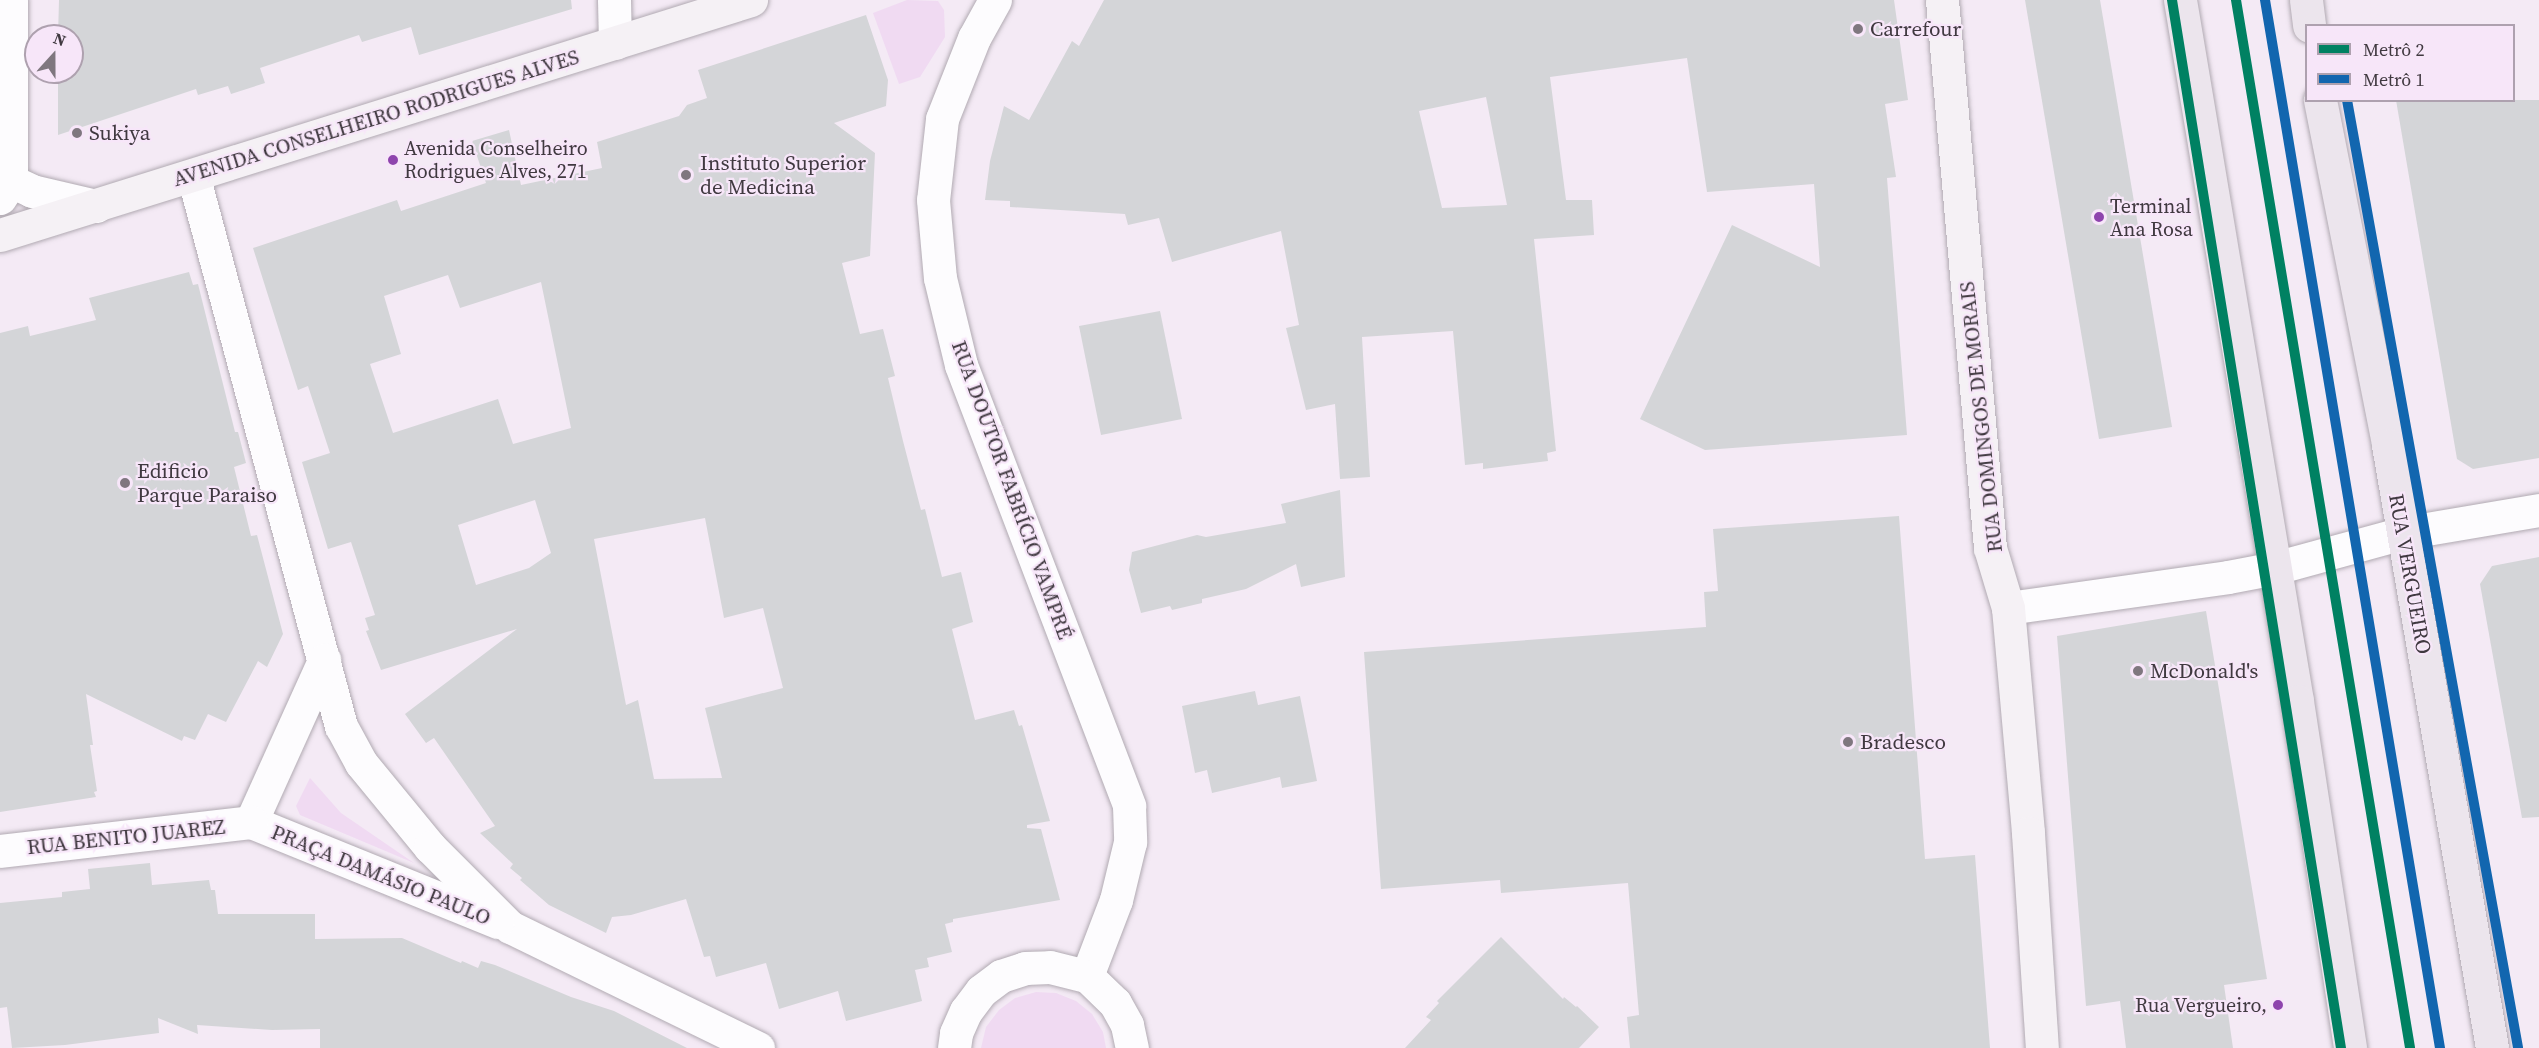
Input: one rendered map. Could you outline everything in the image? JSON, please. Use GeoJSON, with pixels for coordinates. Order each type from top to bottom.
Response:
{"type":"FeatureCollection","features":[{"type":"Feature","properties":{"kind":"main road"},"geometry":{"type":"LineString","coordinates":[[2180,0],[2275,568],[2350,1048]]}},
{"type":"Feature","properties":{"kind":"main road"},"geometry":{"type":"LineString","coordinates":[[2306,0],[2309,24]]}},
{"type":"Feature","properties":{"kind":"main road","name":"RUA VERGUEIRO"},"geometry":{"type":"LineString","coordinates":[[2320,102],[2403,533],[2493,1048]]}},
{"type":"Feature","properties":{"kind":"street"},"geometry":{"type":"LineString","coordinates":[[11,0],[6,189],[32,191],[96,206]]}},
{"type":"Feature","properties":{"kind":"street"},"geometry":{"type":"LineString","coordinates":[[614,0],[615,43]]}},
{"type":"Feature","properties":{"kind":"street","name":"AVENIDA CONSELHEIRO RODRIGUES ALVES"},"geometry":{"type":"LineString","coordinates":[[0,235],[751,0]]}},
{"type":"Feature","properties":{"kind":"street","name":"RUA DOUTOR FABRÍCIO VAMPRÉ"},"geometry":{"type":"LineString","coordinates":[[995,0],[974,38],[942,119],[933,200],[940,278],[961,365],[1129,806],[1130,842],[1116,900],[1087,976]]}},
{"type":"Feature","properties":{"kind":"street","name":"RUA DOMINGOS DE MORAIS"},"geometry":{"type":"LineString","coordinates":[[1942,0],[1990,548],[2008,608],[2028,833],[2042,1048]]}},
{"type":"Feature","properties":{"kind":"street"},"geometry":{"type":"LineString","coordinates":[[193,176],[340,726],[361,764],[430,847],[510,927],[758,1048]]}},
{"type":"Feature","properties":{"kind":"street"},"geometry":{"type":"LineString","coordinates":[[2008,608],[2275,568],[2403,533],[2539,510]]}},
{"type":"Feature","properties":{"kind":"street"},"geometry":{"type":"LineString","coordinates":[[252,822],[324,660]]}},
{"type":"Feature","properties":{"kind":"street","name":"RUA BENITO JUAREZ"},"geometry":{"type":"LineString","coordinates":[[0,851],[252,822]]}},
{"type":"Feature","properties":{"kind":"street","name":"PRAÇA DAMÁSIO PAULO"},"geometry":{"type":"LineString","coordinates":[[252,822],[510,927]]}},
{"type":"Feature","properties":{"kind":"street"},"geometry":{"type":"LineString","coordinates":[[954,1048],[956,1033],[966,1011],[981,991],[1001,976],[1025,968],[1050,967],[1087,976],[1116,1003],[1127,1025],[1132,1048]]}},
{"type":"Feature","properties":{"kind":"shaded area"},"geometry":{"type":"Polygon","coordinates":[[[907,0],[938,1],[944,10],[945,37],[920,77],[899,84],[873,13],[907,0]]]}},
{"type":"Feature","properties":{"kind":"shaded area"},"geometry":{"type":"Polygon","coordinates":[[[310,778],[341,813],[414,863],[300,815],[296,806],[310,778]]]}},
{"type":"Feature","properties":{"kind":"shaded area"},"geometry":{"type":"Polygon","coordinates":[[[1036,992],[1056,993],[1076,1001],[1092,1014],[1103,1032],[1106,1048],[981,1048],[986,1027],[999,1010],[1015,998],[1036,992]]]}},
{"type":"Feature","properties":{"kind":"building"},"geometry":{"type":"Polygon","coordinates":[[[59,0],[571,0],[572,9],[419,55],[411,27],[362,42],[359,35],[260,68],[265,83],[231,94],[228,86],[198,95],[196,89],[58,135],[58,84],[84,84],[84,24],[58,24],[59,0]]]}},
{"type":"Feature","properties":{"kind":"building"},"geometry":{"type":"Polygon","coordinates":[[[1104,0],[1894,0],[1908,100],[1885,104],[1896,177],[1887,178],[1907,435],[1705,450],[1640,419],[1732,225],[1820,267],[1814,184],[1707,192],[1687,58],[1550,77],[1566,200],[1592,200],[1594,235],[1534,239],[1556,451],[1547,453],[1548,461],[1483,469],[1483,463],[1465,465],[1453,331],[1362,337],[1370,477],[1340,479],[1335,404],[1306,410],[1286,328],[1299,325],[1281,231],[1172,262],[1159,218],[1128,225],[1125,214],[1010,207],[1010,201],[985,200],[990,161],[1004,106],[1029,120],[1072,41],[1079,46],[1104,0]],[[1486,97],[1419,111],[1442,208],[1507,205],[1486,97]]]}},
{"type":"Feature","properties":{"kind":"building","name":"Terminal Ana Rosa"},"geometry":{"type":"Polygon","coordinates":[[[2025,0],[2100,0],[2172,427],[2099,439],[2025,0]]]}},
{"type":"Feature","properties":{"kind":"building"},"geometry":{"type":"Polygon","coordinates":[[[866,15],[888,80],[886,106],[834,123],[875,153],[870,256],[842,263],[860,334],[883,329],[895,376],[888,378],[921,510],[925,509],[942,577],[961,572],[973,622],[952,629],[975,720],[1014,710],[1019,726],[1022,725],[1050,821],[1027,825],[1027,828],[1041,829],[1060,900],[953,919],[953,922],[945,924],[952,952],[927,958],[929,967],[915,970],[922,1001],[846,1021],[838,991],[779,1009],[766,963],[716,977],[710,956],[704,957],[686,899],[631,915],[612,917],[606,933],[549,905],[520,880],[522,878],[510,868],[513,864],[480,833],[495,826],[434,738],[426,743],[405,714],[517,629],[381,670],[366,631],[369,630],[365,618],[375,615],[351,542],[328,549],[302,462],[330,453],[308,386],[298,390],[253,248],[397,200],[401,211],[486,183],[472,141],[509,130],[521,185],[602,168],[597,142],[679,116],[687,105],[707,98],[698,70],[866,15]],[[448,275],[384,296],[401,354],[370,364],[393,433],[498,399],[513,444],[571,428],[541,282],[460,308],[448,275]],[[535,500],[458,525],[476,585],[529,568],[551,553],[535,500]],[[705,518],[594,539],[626,705],[638,700],[654,779],[722,778],[705,708],[783,688],[763,608],[724,618],[705,518]]]}},
{"type":"Feature","properties":{"kind":"building"},"geometry":{"type":"Polygon","coordinates":[[[2539,100],[2539,458],[2473,469],[2457,459],[2396,102],[2539,100]]]}},
{"type":"Feature","properties":{"kind":"building"},"geometry":{"type":"Polygon","coordinates":[[[189,272],[193,285],[198,284],[235,432],[238,432],[246,463],[234,467],[251,536],[257,535],[283,634],[267,667],[258,661],[226,722],[208,714],[195,740],[184,736],[182,741],[86,694],[93,745],[90,745],[96,797],[0,812],[0,333],[28,326],[30,336],[96,320],[89,298],[189,272]]]}},
{"type":"Feature","properties":{"kind":"building"},"geometry":{"type":"Polygon","coordinates":[[[1160,311],[1182,419],[1101,435],[1079,326],[1160,311]]]}},
{"type":"Feature","properties":{"kind":"building"},"geometry":{"type":"Polygon","coordinates":[[[1340,490],[1345,577],[1301,587],[1296,564],[1246,589],[1202,599],[1202,603],[1172,610],[1170,606],[1141,613],[1129,570],[1132,552],[1197,535],[1206,537],[1286,523],[1281,504],[1340,490]]]}},
{"type":"Feature","properties":{"kind":"building"},"geometry":{"type":"Polygon","coordinates":[[[1899,516],[1925,859],[1975,855],[1990,1048],[1630,1048],[1627,1017],[1639,1015],[1628,883],[1501,893],[1500,880],[1381,889],[1364,652],[1706,627],[1704,592],[1718,591],[1713,529],[1899,516]]]}},
{"type":"Feature","properties":{"kind":"building"},"geometry":{"type":"Polygon","coordinates":[[[2539,557],[2539,817],[2522,818],[2480,584],[2492,566],[2539,557]]]}},
{"type":"Feature","properties":{"kind":"building"},"geometry":{"type":"Polygon","coordinates":[[[2206,611],[2267,979],[2224,985],[2233,1048],[2126,1048],[2120,1001],[2086,1006],[2057,636],[2206,611]]]}},
{"type":"Feature","properties":{"kind":"building"},"geometry":{"type":"Polygon","coordinates":[[[1255,691],[1258,705],[1300,696],[1317,781],[1282,788],[1280,777],[1212,793],[1207,770],[1195,773],[1182,706],[1255,691]]]}},
{"type":"Feature","properties":{"kind":"building"},"geometry":{"type":"Polygon","coordinates":[[[150,863],[152,885],[209,880],[211,890],[215,890],[218,914],[315,914],[315,939],[402,938],[478,968],[481,961],[495,965],[571,997],[614,1011],[687,1048],[320,1048],[320,1029],[272,1030],[197,1025],[198,1034],[158,1018],[159,1033],[65,1045],[12,1048],[7,1007],[0,1008],[0,903],[62,897],[62,892],[90,889],[88,869],[150,863]]]}},
{"type":"Feature","properties":{"kind":"building"},"geometry":{"type":"Polygon","coordinates":[[[1501,937],[1563,999],[1564,997],[1577,1006],[1599,1027],[1579,1048],[1405,1048],[1431,1020],[1426,1017],[1439,1003],[1437,1001],[1501,937]]]}},
{"type":"Feature","properties":{"kind":"metro line","name":"2"},"geometry":{"type":"LineString","coordinates":[[2172,0],[2341,1048]]}},
{"type":"Feature","properties":{"kind":"metro line","name":"2"},"geometry":{"type":"LineString","coordinates":[[2236,0],[2410,1048]]}},
{"type":"Feature","properties":{"kind":"metro line","name":"1"},"geometry":{"type":"LineString","coordinates":[[2265,0],[2440,1048]]}},
{"type":"Feature","properties":{"kind":"metro line","name":"1"},"geometry":{"type":"LineString","coordinates":[[2347,102],[2518,1048]]}},
{"type":"Feature","properties":{"kind":"place","name":"Carrefour"},"geometry":{"type":"Point","coordinates":[1858,29]}},
{"type":"Feature","properties":{"kind":"place","name":"Sukiya"},"geometry":{"type":"Point","coordinates":[77,133]}},
{"type":"Feature","properties":{"kind":"place","name":"Avenida Conselheiro Rodrigues Alves, 271"},"geometry":{"type":"Point","coordinates":[393,160]}},
{"type":"Feature","properties":{"kind":"place","name":"Instituto Superior de Medicina"},"geometry":{"type":"Point","coordinates":[686,175]}},
{"type":"Feature","properties":{"kind":"place","name":"Terminal Ana Rosa"},"geometry":{"type":"Point","coordinates":[2099,217]}},
{"type":"Feature","properties":{"kind":"place","name":"Edificio Parque Paraiso"},"geometry":{"type":"Point","coordinates":[125,483]}},
{"type":"Feature","properties":{"kind":"place","name":"McDonald's"},"geometry":{"type":"Point","coordinates":[2138,671]}},
{"type":"Feature","properties":{"kind":"place","name":"Bradesco"},"geometry":{"type":"Point","coordinates":[1848,742]}},
{"type":"Feature","properties":{"kind":"place","name":"Rua Vergueiro,"},"geometry":{"type":"Point","coordinates":[2278,1005]}}]}
